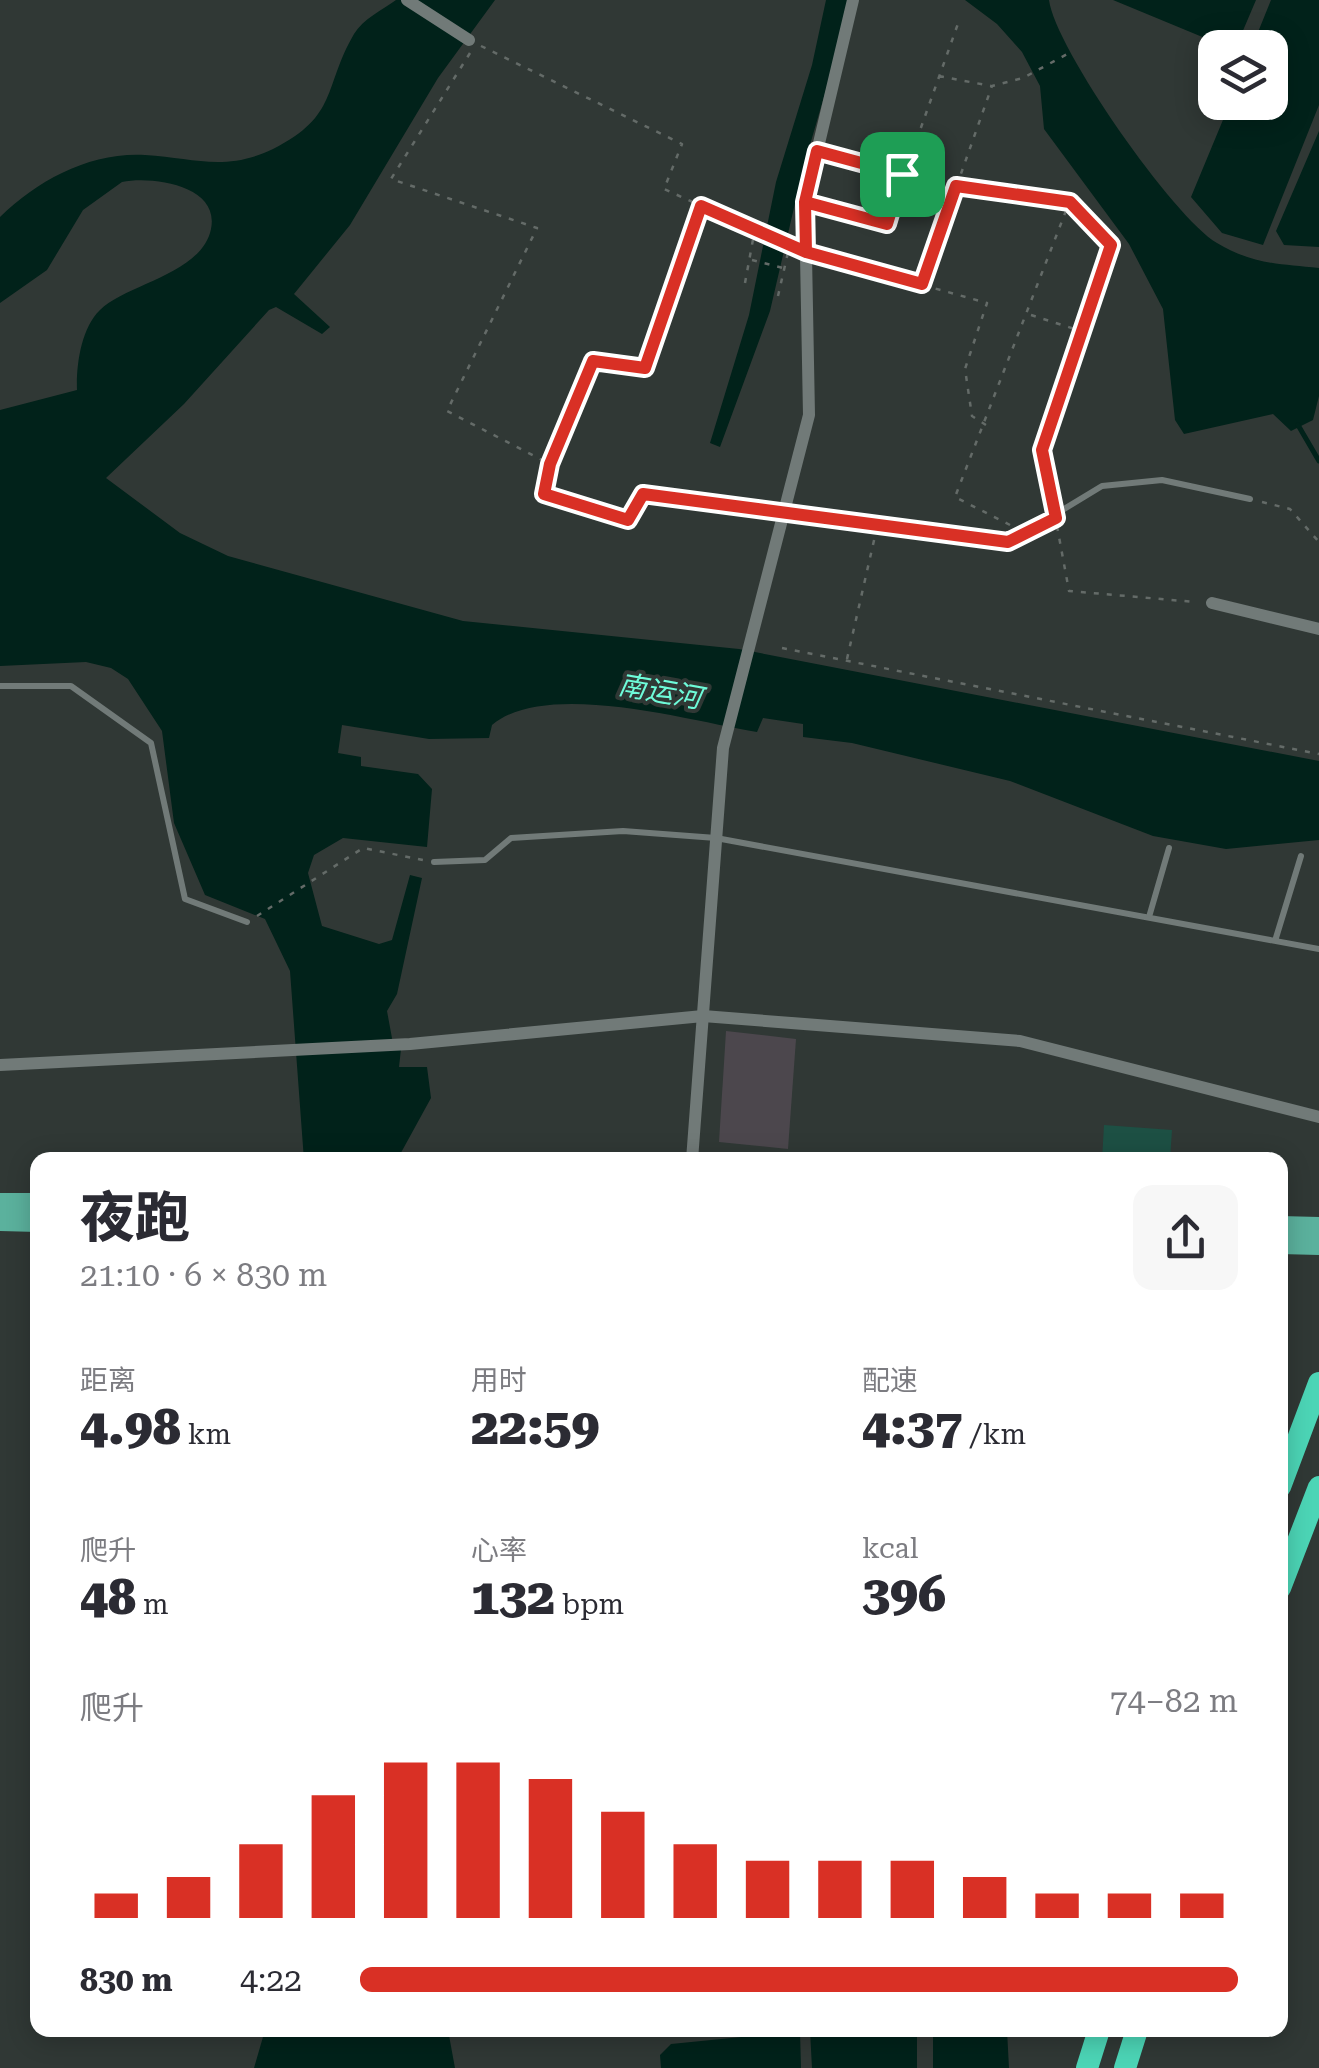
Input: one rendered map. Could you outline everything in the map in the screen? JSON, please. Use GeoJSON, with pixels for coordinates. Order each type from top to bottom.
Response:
{"type":"FeatureCollection","features":[{"type":"Feature","properties":{"kind":"highway"},"geometry":{"type":"LineString","coordinates":[[1288,1466],[1319,1383]]}},
{"type":"Feature","properties":{"kind":"highway"},"geometry":{"type":"LineString","coordinates":[[1288,1567],[1319,1487]]}},
{"type":"Feature","properties":{"kind":"highway"},"geometry":{"type":"LineString","coordinates":[[1087,2068],[1097,2037]]}},
{"type":"Feature","properties":{"kind":"highway"},"geometry":{"type":"LineString","coordinates":[[1125,2068],[1134,2037]]}},
{"type":"Feature","properties":{"kind":"main road"},"geometry":{"type":"LineString","coordinates":[[0,1202],[30,1204]]}},
{"type":"Feature","properties":{"kind":"main road"},"geometry":{"type":"LineString","coordinates":[[0,1221],[30,1222]]}},
{"type":"Feature","properties":{"kind":"main road"},"geometry":{"type":"LineString","coordinates":[[1288,1226],[1319,1226]]}},
{"type":"Feature","properties":{"kind":"main road"},"geometry":{"type":"LineString","coordinates":[[1288,1244],[1319,1245]]}},
{"type":"Feature","properties":{"kind":"street"},"geometry":{"type":"LineString","coordinates":[[406,0],[470,40]]}},
{"type":"Feature","properties":{"kind":"street"},"geometry":{"type":"LineString","coordinates":[[693,1152],[722,748],[808,415],[805,202],[853,0]]}},
{"type":"Feature","properties":{"kind":"street"},"geometry":{"type":"LineString","coordinates":[[1212,603],[1319,629]]}},
{"type":"Feature","properties":{"kind":"street"},"geometry":{"type":"LineString","coordinates":[[0,1065],[410,1044],[703,1016],[1020,1041],[1319,1116]]}},
{"type":"Feature","properties":{"kind":"lane"},"geometry":{"type":"LineString","coordinates":[[544,494],[628,520],[643,494],[1008,542],[1056,518],[1102,486],[1162,480],[1250,499]]}},
{"type":"Feature","properties":{"kind":"lane"},"geometry":{"type":"LineString","coordinates":[[0,686],[71,686],[151,743],[185,900],[247,922]]}},
{"type":"Feature","properties":{"kind":"lane"},"geometry":{"type":"LineString","coordinates":[[434,862],[485,860],[511,838],[623,831],[716,838],[1319,949]]}},
{"type":"Feature","properties":{"kind":"lane"},"geometry":{"type":"LineString","coordinates":[[1149,918],[1169,848]]}},
{"type":"Feature","properties":{"kind":"lane"},"geometry":{"type":"LineString","coordinates":[[1275,941],[1300,856]]}},
{"type":"Feature","properties":{"kind":"path"},"geometry":{"type":"LineString","coordinates":[[805,202],[887,224],[960,18]]}},
{"type":"Feature","properties":{"kind":"path"},"geometry":{"type":"LineString","coordinates":[[550,464],[447,411],[537,228],[390,179],[476,43],[682,144],[664,189],[754,233],[806,252],[987,303],[965,369],[972,416],[986,424]]}},
{"type":"Feature","properties":{"kind":"path"},"geometry":{"type":"LineString","coordinates":[[937,76],[992,86],[1023,78],[1072,52]]}},
{"type":"Feature","properties":{"kind":"path"},"geometry":{"type":"LineString","coordinates":[[922,284],[992,86]]}},
{"type":"Feature","properties":{"kind":"path"},"geometry":{"type":"LineString","coordinates":[[817,151],[902,174]]}},
{"type":"Feature","properties":{"kind":"path"},"geometry":{"type":"LineString","coordinates":[[956,186],[1070,202],[1111,245],[1042,450],[1070,591],[1212,603]]}},
{"type":"Feature","properties":{"kind":"path"},"geometry":{"type":"LineString","coordinates":[[1026,533],[955,497],[1030,315],[1070,202]]}},
{"type":"Feature","properties":{"kind":"path"},"geometry":{"type":"LineString","coordinates":[[544,494],[550,464],[593,361],[645,368],[701,206]]}},
{"type":"Feature","properties":{"kind":"path"},"geometry":{"type":"LineString","coordinates":[[745,284],[754,233]]}},
{"type":"Feature","properties":{"kind":"path"},"geometry":{"type":"LineString","coordinates":[[778,296],[789,246]]}},
{"type":"Feature","properties":{"kind":"path"},"geometry":{"type":"LineString","coordinates":[[750,260],[783,268]]}},
{"type":"Feature","properties":{"kind":"path"},"geometry":{"type":"LineString","coordinates":[[1030,315],[1084,332]]}},
{"type":"Feature","properties":{"kind":"path"},"geometry":{"type":"LineString","coordinates":[[1250,499],[1290,509],[1319,542]]}},
{"type":"Feature","properties":{"kind":"path"},"geometry":{"type":"LineString","coordinates":[[846,661],[878,524]]}},
{"type":"Feature","properties":{"kind":"path"},"geometry":{"type":"LineString","coordinates":[[782,648],[1319,754]]}},
{"type":"Feature","properties":{"kind":"path"},"geometry":{"type":"LineString","coordinates":[[247,922],[320,879],[363,848],[434,862]]}},
{"type":"Feature","properties":{"kind":"shaded area"},"geometry":{"type":"Polygon","coordinates":[[[1104,1125],[1172,1130],[1171,1152],[1102,1152],[1104,1125]]]}},
{"type":"Feature","properties":{"kind":"water","name":"南运河"},"geometry":{"type":"Polygon","coordinates":[[[396,0],[495,0],[438,78],[350,225],[294,294],[330,327],[322,334],[276,307],[269,310],[184,404],[106,478],[180,533],[228,556],[463,621],[739,649],[1319,761],[1319,840],[1226,849],[1153,836],[1010,781],[852,743],[803,737],[803,724],[763,718],[757,732],[658,713],[582,704],[547,705],[516,712],[492,725],[489,738],[429,739],[342,725],[338,753],[361,757],[361,766],[418,774],[432,789],[427,847],[343,838],[314,855],[308,873],[322,926],[379,944],[392,940],[410,875],[422,878],[397,994],[387,1011],[394,1049],[401,1049],[399,1067],[427,1067],[431,1098],[401,1152],[303,1152],[290,971],[265,919],[205,895],[174,823],[162,731],[128,679],[111,668],[86,662],[0,666],[0,410],[77,390],[81,348],[88,327],[100,310],[194,257],[211,229],[211,214],[195,193],[181,187],[150,181],[122,182],[83,210],[47,270],[0,303],[0,217],[48,180],[104,158],[145,155],[224,162],[273,149],[309,125],[319,112],[354,34],[396,0]]]}},
{"type":"Feature","properties":{"kind":"water"},"geometry":{"type":"Polygon","coordinates":[[[826,0],[852,0],[803,169],[770,311],[720,447],[710,443],[749,315],[776,182],[812,65],[826,0]]]}},
{"type":"Feature","properties":{"kind":"water"},"geometry":{"type":"Polygon","coordinates":[[[965,0],[1049,0],[1056,23],[1093,91],[1147,168],[1198,227],[1217,243],[1242,255],[1319,268],[1319,396],[1313,420],[1291,431],[1273,414],[1184,434],[1175,420],[1163,309],[1129,244],[1044,129],[1040,86],[1022,52],[997,24],[965,0]]]}},
{"type":"Feature","properties":{"kind":"water"},"geometry":{"type":"Polygon","coordinates":[[[1113,0],[1256,0],[1243,30],[1198,30],[1198,35],[1113,0]]]}},
{"type":"Feature","properties":{"kind":"water"},"geometry":{"type":"Polygon","coordinates":[[[1271,0],[1319,0],[1319,105],[1263,245],[1222,233],[1191,197],[1223,120],[1288,120],[1288,30],[1259,30],[1271,0]]]}},
{"type":"Feature","properties":{"kind":"water"},"geometry":{"type":"Polygon","coordinates":[[[1319,131],[1319,247],[1284,245],[1276,231],[1319,131]]]}},
{"type":"Feature","properties":{"kind":"water"},"geometry":{"type":"Polygon","coordinates":[[[263,2037],[449,2037],[455,2068],[254,2068],[263,2037]]]}},
{"type":"Feature","properties":{"kind":"water"},"geometry":{"type":"Polygon","coordinates":[[[740,2037],[800,2037],[801,2068],[661,2068],[660,2055],[671,2044],[740,2037]]]}},
{"type":"Feature","properties":{"kind":"water"},"geometry":{"type":"Polygon","coordinates":[[[810,2037],[917,2037],[917,2068],[812,2068],[810,2037]]]}},
{"type":"Feature","properties":{"kind":"water"},"geometry":{"type":"Polygon","coordinates":[[[933,2037],[1007,2037],[1009,2068],[933,2068],[933,2037]]]}},
{"type":"Feature","properties":{"kind":"building"},"geometry":{"type":"Polygon","coordinates":[[[726,1031],[796,1039],[788,1149],[719,1142],[726,1031]]]}},
{"type":"Feature","properties":{"kind":"waterway"},"geometry":{"type":"LineString","coordinates":[[1298,425],[1319,461]]}},
{"type":"Feature","properties":{"kind":"route"},"geometry":{"type":"LineString","coordinates":[[902,174],[817,151],[805,202],[806,252],[922,284],[956,186],[1070,202],[1111,245],[1042,450],[1056,518],[1008,542],[643,494],[628,520],[544,494],[550,464],[593,361],[645,368],[701,206],[754,233],[806,252],[805,202],[887,224],[902,174]]}}]}
